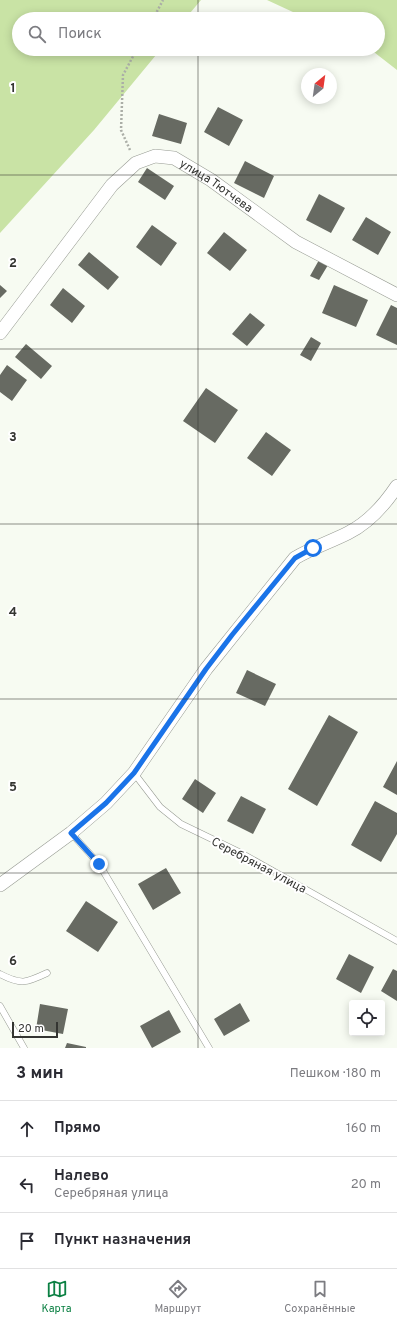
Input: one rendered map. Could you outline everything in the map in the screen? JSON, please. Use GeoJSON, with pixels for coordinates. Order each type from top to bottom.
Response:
{"type":"FeatureCollection","features":[{"type":"Feature","properties":{"kind":"street","name":"улица Тютчева"},"geometry":{"type":"LineString","coordinates":[[0,333],[112,185],[136,164],[155,156],[174,158],[211,180],[296,242],[397,296]]}},
{"type":"Feature","properties":{"kind":"street"},"geometry":{"type":"LineString","coordinates":[[0,885],[71,833],[106,803],[134,773],[206,669],[295,558],[355,529],[370,518],[390,497],[397,486]]}},
{"type":"Feature","properties":{"kind":"lane","name":"Серебряная улица"},"geometry":{"type":"LineString","coordinates":[[134,773],[160,807],[181,824],[241,853],[397,941]]}},
{"type":"Feature","properties":{"kind":"lane"},"geometry":{"type":"LineString","coordinates":[[71,833],[99,864],[209,1048]]}},
{"type":"Feature","properties":{"kind":"lane"},"geometry":{"type":"LineString","coordinates":[[0,974],[13,981],[29,982],[47,973]]}},
{"type":"Feature","properties":{"kind":"lane"},"geometry":{"type":"LineString","coordinates":[[0,1006],[24,1048]]}},
{"type":"Feature","properties":{"kind":"path"},"geometry":{"type":"LineString","coordinates":[[157,12],[163,0]]}},
{"type":"Feature","properties":{"kind":"path"},"geometry":{"type":"LineString","coordinates":[[133,56],[123,75],[121,130],[136,164]]}},
{"type":"Feature","properties":{"kind":"green space"},"geometry":{"type":"Polygon","coordinates":[[[0,0],[201,0],[191,12],[12,12],[12,56],[155,56],[94,130],[0,233],[0,0]]]}},
{"type":"Feature","properties":{"kind":"green space"},"geometry":{"type":"Polygon","coordinates":[[[267,0],[397,0],[397,70],[379,56],[385,56],[385,12],[293,12],[267,0]]]}},
{"type":"Feature","properties":{"kind":"building"},"geometry":{"type":"Polygon","coordinates":[[[218,107],[243,120],[229,146],[204,132],[218,107]]]}},
{"type":"Feature","properties":{"kind":"building"},"geometry":{"type":"Polygon","coordinates":[[[159,114],[187,123],[181,144],[152,136],[159,114]]]}},
{"type":"Feature","properties":{"kind":"building"},"geometry":{"type":"Polygon","coordinates":[[[245,161],[274,176],[264,198],[234,183],[245,161]]]}},
{"type":"Feature","properties":{"kind":"building"},"geometry":{"type":"Polygon","coordinates":[[[147,168],[174,186],[165,200],[138,182],[147,168]]]}},
{"type":"Feature","properties":{"kind":"building"},"geometry":{"type":"Polygon","coordinates":[[[319,194],[345,208],[331,233],[306,220],[319,194]]]}},
{"type":"Feature","properties":{"kind":"building"},"geometry":{"type":"Polygon","coordinates":[[[366,217],[391,232],[378,255],[352,240],[366,217]]]}},
{"type":"Feature","properties":{"kind":"building"},"geometry":{"type":"Polygon","coordinates":[[[152,225],[177,243],[161,266],[136,247],[152,225]]]}},
{"type":"Feature","properties":{"kind":"building"},"geometry":{"type":"Polygon","coordinates":[[[224,232],[247,250],[230,271],[207,253],[224,232]]]}},
{"type":"Feature","properties":{"kind":"building"},"geometry":{"type":"Polygon","coordinates":[[[89,252],[119,277],[108,290],[78,265],[89,252]]]}},
{"type":"Feature","properties":{"kind":"building"},"geometry":{"type":"Polygon","coordinates":[[[319,260],[328,265],[319,280],[310,276],[319,260]]]}},
{"type":"Feature","properties":{"kind":"building"},"geometry":{"type":"Polygon","coordinates":[[[0,285],[7,291],[0,298],[0,285]]]}},
{"type":"Feature","properties":{"kind":"building"},"geometry":{"type":"Polygon","coordinates":[[[334,285],[368,300],[356,327],[322,313],[334,285]]]}},
{"type":"Feature","properties":{"kind":"building"},"geometry":{"type":"Polygon","coordinates":[[[63,288],[85,306],[72,323],[50,305],[63,288]]]}},
{"type":"Feature","properties":{"kind":"building"},"geometry":{"type":"Polygon","coordinates":[[[391,305],[397,308],[397,345],[376,335],[391,305]]]}},
{"type":"Feature","properties":{"kind":"building"},"geometry":{"type":"Polygon","coordinates":[[[250,313],[265,325],[247,346],[232,334],[250,313]]]}},
{"type":"Feature","properties":{"kind":"building"},"geometry":{"type":"Polygon","coordinates":[[[311,337],[321,343],[311,361],[300,355],[311,337]]]}},
{"type":"Feature","properties":{"kind":"building"},"geometry":{"type":"Polygon","coordinates":[[[26,344],[52,366],[41,379],[15,357],[26,344]]]}},
{"type":"Feature","properties":{"kind":"building"},"geometry":{"type":"Polygon","coordinates":[[[7,365],[27,380],[12,401],[0,392],[0,375],[7,365]]]}},
{"type":"Feature","properties":{"kind":"building"},"geometry":{"type":"Polygon","coordinates":[[[206,388],[238,410],[215,443],[183,421],[206,388]]]}},
{"type":"Feature","properties":{"kind":"building"},"geometry":{"type":"Polygon","coordinates":[[[266,432],[291,450],[272,476],[247,458],[266,432]]]}},
{"type":"Feature","properties":{"kind":"building"},"geometry":{"type":"Polygon","coordinates":[[[247,670],[276,684],[265,706],[236,693],[247,670]]]}},
{"type":"Feature","properties":{"kind":"building"},"geometry":{"type":"Polygon","coordinates":[[[329,715],[358,732],[317,806],[288,789],[329,715]]]}},
{"type":"Feature","properties":{"kind":"building"},"geometry":{"type":"Polygon","coordinates":[[[397,761],[397,795],[383,787],[397,761]]]}},
{"type":"Feature","properties":{"kind":"building"},"geometry":{"type":"Polygon","coordinates":[[[195,779],[216,793],[203,813],[182,799],[195,779]]]}},
{"type":"Feature","properties":{"kind":"building"},"geometry":{"type":"Polygon","coordinates":[[[241,796],[266,809],[253,834],[227,821],[241,796]]]}},
{"type":"Feature","properties":{"kind":"building"},"geometry":{"type":"Polygon","coordinates":[[[375,801],[397,813],[397,834],[381,862],[351,845],[375,801]]]}},
{"type":"Feature","properties":{"kind":"building"},"geometry":{"type":"Polygon","coordinates":[[[166,868],[181,893],[153,910],[138,884],[166,868]]]}},
{"type":"Feature","properties":{"kind":"building"},"geometry":{"type":"Polygon","coordinates":[[[86,901],[118,922],[98,952],[66,931],[86,901]]]}},
{"type":"Feature","properties":{"kind":"building"},"geometry":{"type":"Polygon","coordinates":[[[349,954],[374,967],[361,993],[336,979],[349,954]]]}},
{"type":"Feature","properties":{"kind":"building"},"geometry":{"type":"Polygon","coordinates":[[[393,969],[397,971],[397,1001],[381,991],[393,969]]]}},
{"type":"Feature","properties":{"kind":"building"},"geometry":{"type":"Polygon","coordinates":[[[240,1003],[250,1021],[224,1036],[214,1019],[240,1003]]]}},
{"type":"Feature","properties":{"kind":"building"},"geometry":{"type":"Polygon","coordinates":[[[40,1004],[68,1009],[63,1034],[36,1029],[40,1004]]]}},
{"type":"Feature","properties":{"kind":"building"},"geometry":{"type":"Polygon","coordinates":[[[169,1010],[181,1032],[152,1048],[140,1026],[169,1010]]]}},
{"type":"Feature","properties":{"kind":"building"},"geometry":{"type":"Polygon","coordinates":[[[67,1043],[86,1047],[86,1048],[65,1048],[67,1043]]]}},
{"type":"Feature","properties":{"kind":"route"},"geometry":{"type":"LineString","coordinates":[[99,864],[71,833],[106,803],[134,773],[206,669],[232,635],[295,558],[313,548]]}}]}
